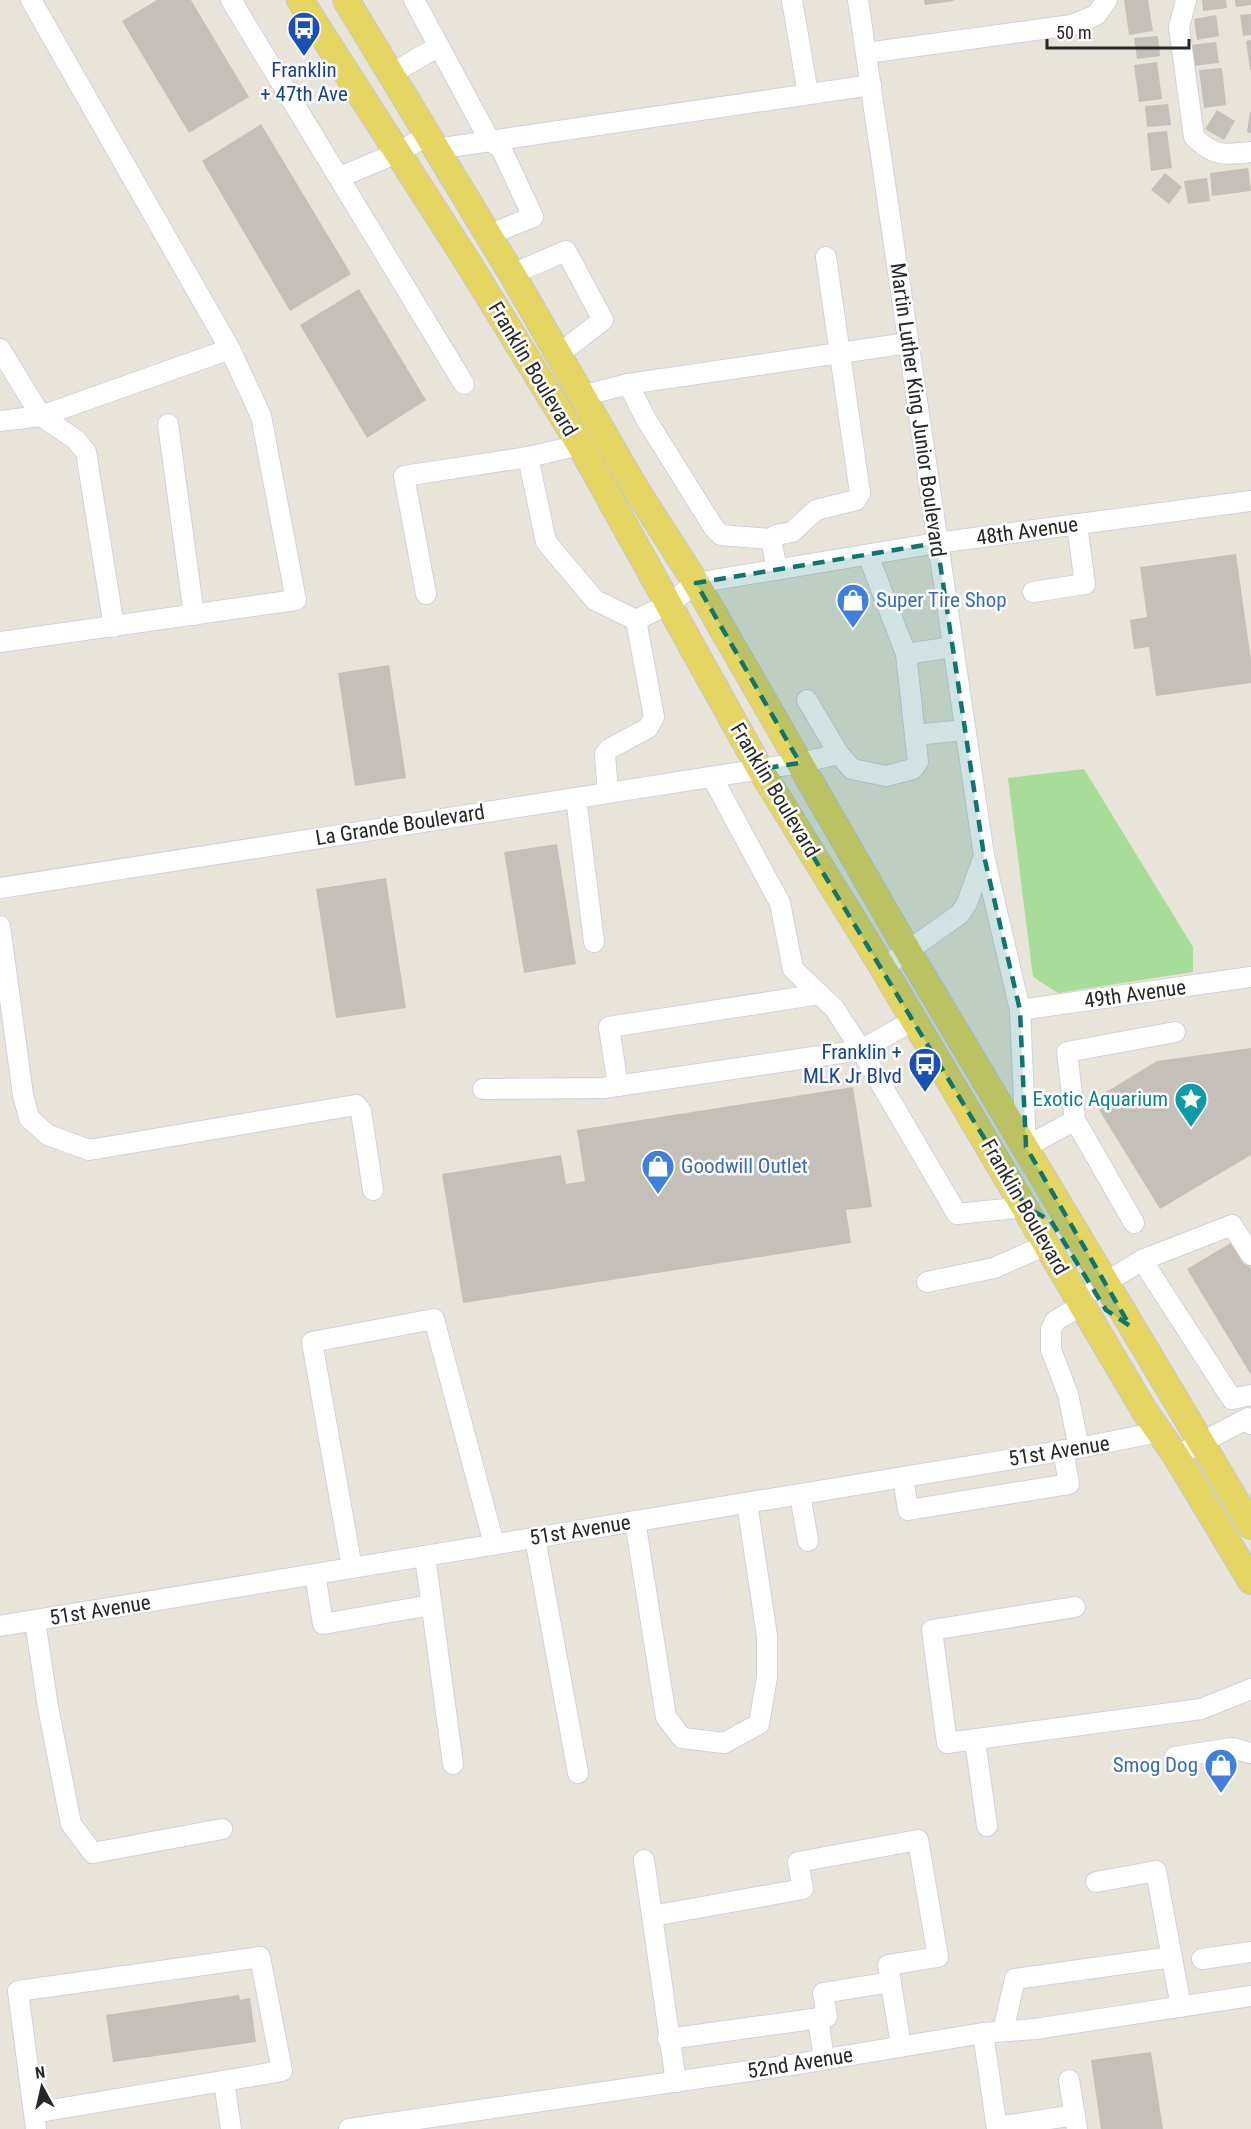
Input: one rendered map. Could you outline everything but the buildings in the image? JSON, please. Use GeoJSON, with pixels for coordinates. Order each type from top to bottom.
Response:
{"type":"FeatureCollection","features":[{"type":"Feature","properties":{"kind":"main road","name":"Franklin Boulevard"},"geometry":{"type":"LineString","coordinates":[[300,0],[467,261],[580,446],[760,769],[884,968],[1047,1244],[1093,1293],[1130,1326],[1250,1523]]}},
{"type":"Feature","properties":{"kind":"main road","name":"Franklin Boulevard"},"geometry":{"type":"LineString","coordinates":[[346,0],[512,274],[634,486],[696,583],[909,953],[1026,1147],[1159,1432],[1176,1456],[1251,1581]]}},
{"type":"Feature","properties":{"kind":"main road"},"geometry":{"type":"LineString","coordinates":[[1026,1207],[1043,1214],[1051,1221],[1093,1293]]}},
{"type":"Feature","properties":{"kind":"street"},"geometry":{"type":"LineString","coordinates":[[0,642],[296,600],[261,416],[230,349],[31,0]]}},
{"type":"Feature","properties":{"kind":"street"},"geometry":{"type":"LineString","coordinates":[[231,0],[464,384]]}},
{"type":"Feature","properties":{"kind":"street"},"geometry":{"type":"LineString","coordinates":[[414,0],[490,141],[501,148],[533,217],[488,235]]}},
{"type":"Feature","properties":{"kind":"street"},"geometry":{"type":"LineString","coordinates":[[792,0],[808,94]]}},
{"type":"Feature","properties":{"kind":"street","name":"Martin Luther King Junior Boulevard"},"geometry":{"type":"LineString","coordinates":[[858,0],[984,856],[1020,1010],[1026,1147]]}},
{"type":"Feature","properties":{"kind":"street"},"geometry":{"type":"LineString","coordinates":[[866,52],[1072,25],[1096,15],[1107,0]]}},
{"type":"Feature","properties":{"kind":"street"},"geometry":{"type":"LineString","coordinates":[[1186,0],[1179,27],[1194,137],[1206,149],[1225,155],[1251,152]]}},
{"type":"Feature","properties":{"kind":"street"},"geometry":{"type":"LineString","coordinates":[[391,74],[439,46]]}},
{"type":"Feature","properties":{"kind":"street"},"geometry":{"type":"LineString","coordinates":[[340,177],[397,153],[432,142],[490,141],[871,85]]}},
{"type":"Feature","properties":{"kind":"street"},"geometry":{"type":"LineString","coordinates":[[512,274],[566,251],[603,320],[559,354]]}},
{"type":"Feature","properties":{"kind":"street"},"geometry":{"type":"LineString","coordinates":[[628,384],[646,419],[714,528],[721,535],[771,539],[776,535],[792,532],[816,510],[856,500],[860,493],[826,257]]}},
{"type":"Feature","properties":{"kind":"street"},"geometry":{"type":"LineString","coordinates":[[582,396],[628,384],[908,343]]}},
{"type":"Feature","properties":{"kind":"street"},"geometry":{"type":"LineString","coordinates":[[0,349],[41,416],[75,439],[86,452],[114,627]]}},
{"type":"Feature","properties":{"kind":"street"},"geometry":{"type":"LineString","coordinates":[[0,421],[41,416],[230,349]]}},
{"type":"Feature","properties":{"kind":"street"},"geometry":{"type":"LineString","coordinates":[[168,424],[194,615]]}},
{"type":"Feature","properties":{"kind":"street"},"geometry":{"type":"LineString","coordinates":[[426,594],[404,476],[528,457],[580,446]]}},
{"type":"Feature","properties":{"kind":"street"},"geometry":{"type":"LineString","coordinates":[[528,457],[546,542],[595,600],[636,620]]}},
{"type":"Feature","properties":{"kind":"street","name":"48th Avenue"},"geometry":{"type":"LineString","coordinates":[[696,583],[937,543],[1251,501]]}},
{"type":"Feature","properties":{"kind":"street"},"geometry":{"type":"LineString","coordinates":[[1033,592],[1086,584],[1077,524]]}},
{"type":"Feature","properties":{"kind":"street"},"geometry":{"type":"LineString","coordinates":[[771,539],[777,570]]}},
{"type":"Feature","properties":{"kind":"street"},"geometry":{"type":"LineString","coordinates":[[807,700],[839,754],[852,769],[886,776],[913,770],[918,762],[906,654],[868,555]]}},
{"type":"Feature","properties":{"kind":"street"},"geometry":{"type":"LineString","coordinates":[[636,620],[669,604],[696,583]]}},
{"type":"Feature","properties":{"kind":"street"},"geometry":{"type":"LineString","coordinates":[[608,793],[605,754],[609,749],[648,728],[654,717],[636,620]]}},
{"type":"Feature","properties":{"kind":"street"},"geometry":{"type":"LineString","coordinates":[[906,654],[952,647]]}},
{"type":"Feature","properties":{"kind":"street"},"geometry":{"type":"LineString","coordinates":[[915,735],[965,730]]}},
{"type":"Feature","properties":{"kind":"street","name":"La Grande Boulevard"},"geometry":{"type":"LineString","coordinates":[[0,888],[800,763],[839,754]]}},
{"type":"Feature","properties":{"kind":"street"},"geometry":{"type":"LineString","coordinates":[[712,777],[780,903],[793,969],[835,1010],[957,1214],[1026,1207]]}},
{"type":"Feature","properties":{"kind":"street"},"geometry":{"type":"LineString","coordinates":[[576,798],[594,942]]}},
{"type":"Feature","properties":{"kind":"street","name":"Martin Luther King Junior Boulevard"},"geometry":{"type":"LineString","coordinates":[[884,968],[909,953],[960,914],[968,903],[984,856]]}},
{"type":"Feature","properties":{"kind":"street"},"geometry":{"type":"LineString","coordinates":[[0,926],[23,1095],[29,1118],[48,1135],[89,1150],[356,1105],[361,1111],[373,1190]]}},
{"type":"Feature","properties":{"kind":"street","name":"49th Avenue"},"geometry":{"type":"LineString","coordinates":[[1020,1010],[1251,977]]}},
{"type":"Feature","properties":{"kind":"street"},"geometry":{"type":"LineString","coordinates":[[618,1086],[609,1027],[820,994]]}},
{"type":"Feature","properties":{"kind":"street"},"geometry":{"type":"LineString","coordinates":[[483,1089],[618,1086],[861,1050],[914,1020]]}},
{"type":"Feature","properties":{"kind":"street"},"geometry":{"type":"LineString","coordinates":[[1134,1223],[1075,1120],[1067,1052],[1175,1032]]}},
{"type":"Feature","properties":{"kind":"street"},"geometry":{"type":"LineString","coordinates":[[1026,1147],[1075,1120]]}},
{"type":"Feature","properties":{"kind":"street"},"geometry":{"type":"LineString","coordinates":[[903,1477],[908,1510],[1069,1484],[1071,1449],[1068,1394],[1051,1350],[1051,1330],[1055,1320],[1142,1260],[1232,1226],[1251,1255]]}},
{"type":"Feature","properties":{"kind":"street"},"geometry":{"type":"LineString","coordinates":[[927,1282],[994,1268],[1047,1244]]}},
{"type":"Feature","properties":{"kind":"street"},"geometry":{"type":"LineString","coordinates":[[1142,1260],[1232,1399],[1251,1395]]}},
{"type":"Feature","properties":{"kind":"street"},"geometry":{"type":"LineString","coordinates":[[352,1568],[312,1342],[434,1319],[494,1544]]}},
{"type":"Feature","properties":{"kind":"street"},"geometry":{"type":"LineString","coordinates":[[1176,1456],[1248,1418],[1251,1424]]}},
{"type":"Feature","properties":{"kind":"street","name":"51st Avenue"},"geometry":{"type":"LineString","coordinates":[[0,1626],[1071,1449],[1159,1432]]}},
{"type":"Feature","properties":{"kind":"street"},"geometry":{"type":"LineString","coordinates":[[800,1494],[808,1541]]}},
{"type":"Feature","properties":{"kind":"street"},"geometry":{"type":"LineString","coordinates":[[634,1521],[666,1717],[682,1738],[724,1743],[759,1724],[767,1677],[767,1636],[747,1503]]}},
{"type":"Feature","properties":{"kind":"street"},"geometry":{"type":"LineString","coordinates":[[1225,1536],[1250,1523]]}},
{"type":"Feature","properties":{"kind":"street"},"geometry":{"type":"LineString","coordinates":[[535,1538],[578,1773]]}},
{"type":"Feature","properties":{"kind":"street"},"geometry":{"type":"LineString","coordinates":[[425,1556],[453,1764]]}},
{"type":"Feature","properties":{"kind":"street"},"geometry":{"type":"LineString","coordinates":[[315,1574],[323,1624],[431,1605]]}},
{"type":"Feature","properties":{"kind":"street"},"geometry":{"type":"LineString","coordinates":[[1075,1607],[932,1630],[946,1743],[1201,1708],[1251,1689]]}},
{"type":"Feature","properties":{"kind":"street"},"geometry":{"type":"LineString","coordinates":[[35,1620],[48,1707],[71,1824],[93,1853],[222,1829]]}},
{"type":"Feature","properties":{"kind":"street"},"geometry":{"type":"LineString","coordinates":[[975,1740],[987,1826]]}},
{"type":"Feature","properties":{"kind":"street"},"geometry":{"type":"LineString","coordinates":[[1175,1757],[1232,1748],[1251,1752]]}},
{"type":"Feature","properties":{"kind":"street"},"geometry":{"type":"LineString","coordinates":[[652,1916],[803,1889],[798,1862],[918,1840],[939,1957],[888,1965],[901,2046]]}},
{"type":"Feature","properties":{"kind":"street"},"geometry":{"type":"LineString","coordinates":[[644,1860],[676,2082]]}},
{"type":"Feature","properties":{"kind":"street"},"geometry":{"type":"LineString","coordinates":[[1096,1882],[1156,1871],[1181,2007]]}},
{"type":"Feature","properties":{"kind":"street"},"geometry":{"type":"LineString","coordinates":[[1202,1959],[1251,1952]]}},
{"type":"Feature","properties":{"kind":"street"},"geometry":{"type":"LineString","coordinates":[[260,1957],[282,2071],[35,2121],[18,1991],[260,1957]]}},
{"type":"Feature","properties":{"kind":"street"},"geometry":{"type":"LineString","coordinates":[[1003,2031],[1015,1978],[1172,1957]]}},
{"type":"Feature","properties":{"kind":"street"},"geometry":{"type":"LineString","coordinates":[[668,2039],[827,2017],[823,1993],[891,1982]]}},
{"type":"Feature","properties":{"kind":"street","name":"52nd Avenue"},"geometry":{"type":"LineString","coordinates":[[349,2129],[676,2082],[983,2033],[1035,2029],[1251,1996]]}},
{"type":"Feature","properties":{"kind":"street"},"geometry":{"type":"LineString","coordinates":[[818,2018],[824,2059]]}},
{"type":"Feature","properties":{"kind":"street"},"geometry":{"type":"LineString","coordinates":[[983,2033],[997,2128],[1076,2122],[1069,2080]]}},
{"type":"Feature","properties":{"kind":"street"},"geometry":{"type":"LineString","coordinates":[[224,2081],[231,2129]]}},
{"type":"Feature","properties":{"kind":"highlighted area"},"geometry":{"type":"Polygon","coordinates":[[[937,543],[984,856],[1020,1010],[1026,1147],[1130,1326],[1106,1310],[1051,1221],[1026,1207],[760,769],[800,763],[696,583],[937,543]]]}},
{"type":"Feature","properties":{"kind":"green space"},"geometry":{"type":"Polygon","coordinates":[[[1084,769],[1193,947],[1193,972],[1058,993],[1033,977],[1008,778],[1084,769]]]}},
{"type":"Feature","properties":{"kind":"place","name":"Franklin + 47th Ave"},"geometry":{"type":"Point","coordinates":[304,57]}},
{"type":"Feature","properties":{"kind":"place","name":"Super Tire Shop"},"geometry":{"type":"Point","coordinates":[853,629]}},
{"type":"Feature","properties":{"kind":"place","name":"Franklin + MLK Jr Blvd"},"geometry":{"type":"Point","coordinates":[925,1093]}},
{"type":"Feature","properties":{"kind":"place","name":"Exotic Aquarium"},"geometry":{"type":"Point","coordinates":[1191,1128]}},
{"type":"Feature","properties":{"kind":"place","name":"Goodwill Outlet"},"geometry":{"type":"Point","coordinates":[658,1195]}},
{"type":"Feature","properties":{"kind":"place","name":"Smog Dog"},"geometry":{"type":"Point","coordinates":[1221,1794]}}]}
